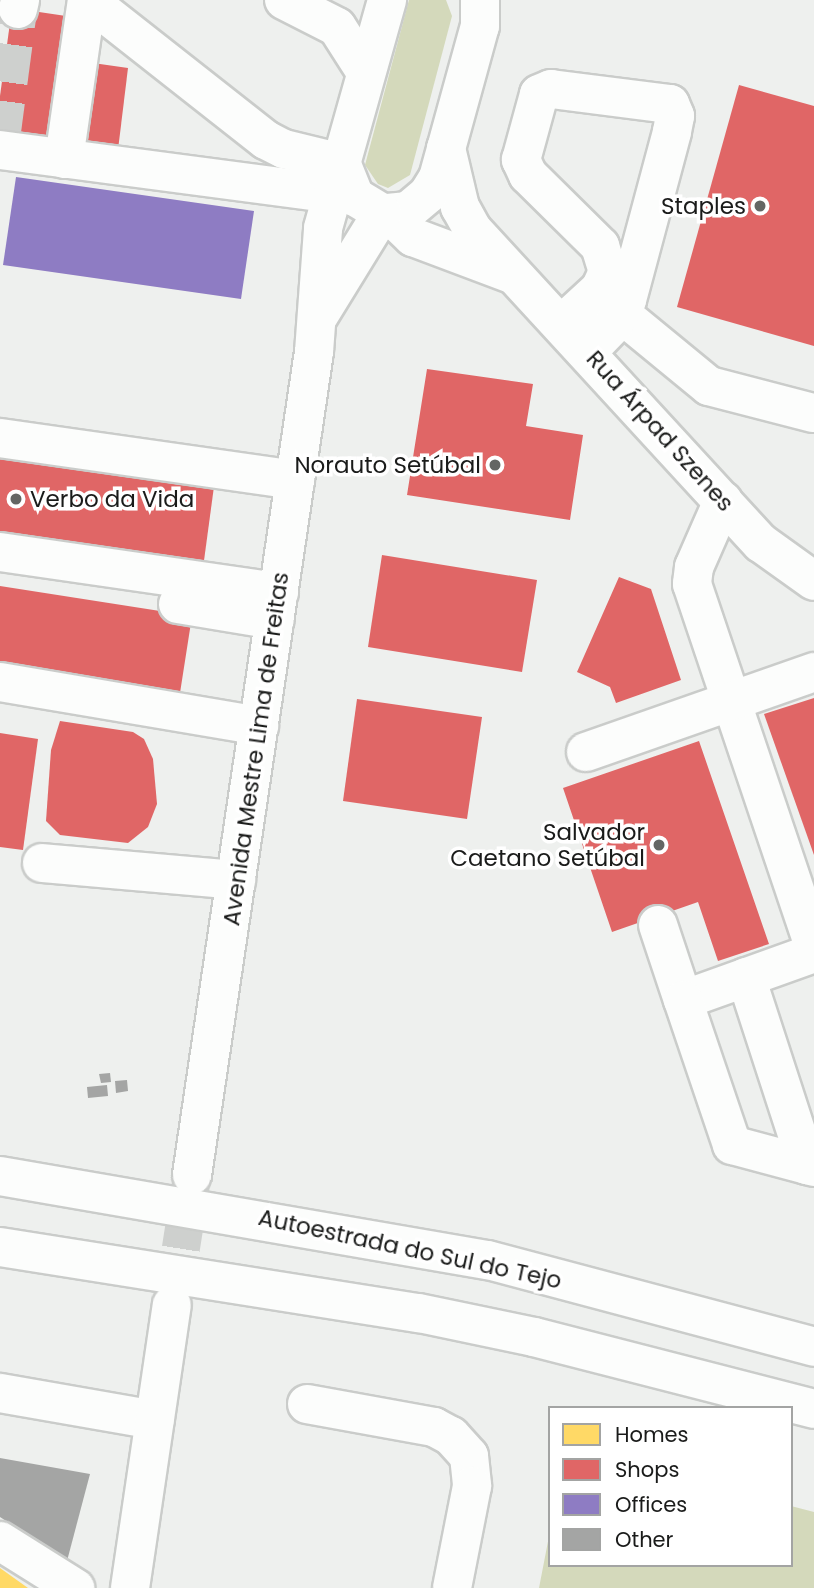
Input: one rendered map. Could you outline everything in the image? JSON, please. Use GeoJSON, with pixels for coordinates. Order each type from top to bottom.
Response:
{"type":"FeatureCollection","features":[{"type":"Feature","properties":{"kind":"main road"},"geometry":{"type":"LineString","coordinates":[[64,159],[88,0],[266,140],[337,178]]}},
{"type":"Feature","properties":{"kind":"main road"},"geometry":{"type":"LineString","coordinates":[[285,0],[337,27],[365,71]]}},
{"type":"Feature","properties":{"kind":"main road","name":"Avenida Mestre Lima de Freitas"},"geometry":{"type":"LineString","coordinates":[[192,1175],[295,480],[315,322],[319,256],[365,71],[387,0]]}},
{"type":"Feature","properties":{"kind":"main road"},"geometry":{"type":"LineString","coordinates":[[385,213],[408,211],[428,194],[446,148],[480,26],[480,0]]}},
{"type":"Feature","properties":{"kind":"main road"},"geometry":{"type":"LineString","coordinates":[[562,324],[600,289],[608,272],[600,246],[528,175],[521,160],[539,94],[551,89],[670,104],[675,116],[635,277],[620,313],[588,351]]}},
{"type":"Feature","properties":{"kind":"main road","name":"Rua Árpad Szenes"},"geometry":{"type":"LineString","coordinates":[[446,148],[469,225],[511,273],[588,351],[761,543],[814,581]]}},
{"type":"Feature","properties":{"kind":"main road"},"geometry":{"type":"LineString","coordinates":[[0,150],[64,159],[337,178]]}},
{"type":"Feature","properties":{"kind":"main road","name":"Rua Árpad Szenes"},"geometry":{"type":"LineString","coordinates":[[337,178],[355,197],[385,213],[413,237],[511,273]]}},
{"type":"Feature","properties":{"kind":"main road","name":"Avenida Mestre Lima de Freitas"},"geometry":{"type":"LineString","coordinates":[[315,322],[385,213]]}},
{"type":"Feature","properties":{"kind":"main road"},"geometry":{"type":"LineString","coordinates":[[620,313],[709,386],[813,413]]}},
{"type":"Feature","properties":{"kind":"main road"},"geometry":{"type":"LineString","coordinates":[[0,438],[295,480]]}},
{"type":"Feature","properties":{"kind":"main road"},"geometry":{"type":"LineString","coordinates":[[723,501],[694,567],[692,584],[814,947]]}},
{"type":"Feature","properties":{"kind":"main road"},"geometry":{"type":"LineString","coordinates":[[0,552],[277,606]]}},
{"type":"Feature","properties":{"kind":"main road"},"geometry":{"type":"LineString","coordinates":[[0,573],[277,606]]}},
{"type":"Feature","properties":{"kind":"main road"},"geometry":{"type":"LineString","coordinates":[[586,752],[814,672]]}},
{"type":"Feature","properties":{"kind":"main road"},"geometry":{"type":"LineString","coordinates":[[0,682],[259,726]]}},
{"type":"Feature","properties":{"kind":"main road"},"geometry":{"type":"LineString","coordinates":[[42,863],[236,880]]}},
{"type":"Feature","properties":{"kind":"main road"},"geometry":{"type":"LineString","coordinates":[[658,925],[732,1145],[810,1166]]}},
{"type":"Feature","properties":{"kind":"main road"},"geometry":{"type":"LineString","coordinates":[[683,1000],[814,953]]}},
{"type":"Feature","properties":{"kind":"main road"},"geometry":{"type":"LineString","coordinates":[[746,977],[810,1166]]}},
{"type":"Feature","properties":{"kind":"main road","name":"Autoestrada do Sul do Tejo"},"geometry":{"type":"LineString","coordinates":[[0,1176],[229,1212],[488,1260],[814,1347]]}},
{"type":"Feature","properties":{"kind":"main road"},"geometry":{"type":"LineString","coordinates":[[0,1247],[419,1313],[534,1337],[814,1409]]}},
{"type":"Feature","properties":{"kind":"main road"},"geometry":{"type":"LineString","coordinates":[[130,1588],[172,1305]]}},
{"type":"Feature","properties":{"kind":"main road"},"geometry":{"type":"LineString","coordinates":[[0,1393],[155,1420]]}},
{"type":"Feature","properties":{"kind":"main road"},"geometry":{"type":"LineString","coordinates":[[307,1404],[434,1427],[451,1436],[469,1456],[472,1486],[452,1588]]}},
{"type":"Feature","properties":{"kind":"main road"},"geometry":{"type":"LineString","coordinates":[[0,1541],[75,1588]]}},
{"type":"Feature","properties":{"kind":"green space"},"geometry":{"type":"Polygon","coordinates":[[[409,0],[446,0],[452,16],[410,175],[388,188],[378,184],[365,165],[409,0]]]}},
{"type":"Feature","properties":{"kind":"green space"},"geometry":{"type":"Polygon","coordinates":[[[793,1507],[814,1512],[814,1588],[539,1588],[548,1541],[548,1567],[793,1567],[793,1507]]]}},
{"type":"Feature","properties":{"kind":"building: Homes"},"geometry":{"type":"Polygon","coordinates":[[[0,1568],[28,1588],[0,1588],[0,1568]]]}},
{"type":"Feature","properties":{"kind":"building: Shops"},"geometry":{"type":"Polygon","coordinates":[[[12,8],[66,16],[48,146],[0,139],[0,96],[12,8]]]}},
{"type":"Feature","properties":{"kind":"building: Shops"},"geometry":{"type":"Polygon","coordinates":[[[93,63],[128,68],[117,158],[81,153],[93,63]]]}},
{"type":"Feature","properties":{"kind":"building: Shops","name":"Staples"},"geometry":{"type":"Polygon","coordinates":[[[739,85],[814,106],[814,346],[677,307],[739,85]]]}},
{"type":"Feature","properties":{"kind":"building: Shops","name":"Norauto Setúbal"},"geometry":{"type":"Polygon","coordinates":[[[427,369],[533,384],[526,426],[583,435],[570,520],[407,495],[427,369]]]}},
{"type":"Feature","properties":{"kind":"building: Shops"},"geometry":{"type":"Polygon","coordinates":[[[0,451],[215,479],[203,568],[0,542],[0,451]]]}},
{"type":"Feature","properties":{"kind":"building: Shops"},"geometry":{"type":"Polygon","coordinates":[[[382,555],[537,580],[522,672],[368,647],[382,555]]]}},
{"type":"Feature","properties":{"kind":"building: Shops"},"geometry":{"type":"Polygon","coordinates":[[[619,577],[651,589],[681,680],[616,703],[610,687],[577,672],[619,577]]]}},
{"type":"Feature","properties":{"kind":"building: Shops"},"geometry":{"type":"Polygon","coordinates":[[[0,586],[192,616],[180,693],[0,664],[0,586]]]}},
{"type":"Feature","properties":{"kind":"building: Shops"},"geometry":{"type":"Polygon","coordinates":[[[814,698],[814,855],[764,714],[814,698]]]}},
{"type":"Feature","properties":{"kind":"building: Shops"},"geometry":{"type":"Polygon","coordinates":[[[357,699],[482,717],[467,819],[343,801],[357,699]]]}},
{"type":"Feature","properties":{"kind":"building: Shops"},"geometry":{"type":"Polygon","coordinates":[[[60,721],[133,732],[144,739],[153,759],[157,804],[148,827],[128,843],[60,835],[46,821],[51,750],[60,721]]]}},
{"type":"Feature","properties":{"kind":"building: Shops"},"geometry":{"type":"Polygon","coordinates":[[[0,733],[38,739],[23,850],[0,847],[0,733]]]}},
{"type":"Feature","properties":{"kind":"building: Shops","name":"Salvador Caetano Setúbal"},"geometry":{"type":"Polygon","coordinates":[[[699,741],[769,944],[718,961],[698,902],[612,932],[563,788],[699,741]]]}},
{"type":"Feature","properties":{"kind":"building: Offices"},"geometry":{"type":"Polygon","coordinates":[[[16,177],[254,211],[241,299],[3,265],[16,177]]]}},
{"type":"Feature","properties":{"kind":"building: Other"},"geometry":{"type":"Polygon","coordinates":[[[110,1073],[111,1082],[101,1083],[99,1074],[110,1073]]]}},
{"type":"Feature","properties":{"kind":"building: Other"},"geometry":{"type":"Polygon","coordinates":[[[127,1080],[128,1091],[116,1093],[115,1081],[127,1080]]]}},
{"type":"Feature","properties":{"kind":"building: Other"},"geometry":{"type":"Polygon","coordinates":[[[107,1085],[108,1096],[88,1098],[87,1087],[107,1085]]]}},
{"type":"Feature","properties":{"kind":"building: Other"},"geometry":{"type":"Polygon","coordinates":[[[0,1458],[90,1474],[67,1561],[0,1517],[0,1458]]]}},
{"type":"Feature","properties":{"kind":"tunnel"},"geometry":{"type":"LineString","coordinates":[[1,139],[18,9]]}},
{"type":"Feature","properties":{"kind":"tunnel"},"geometry":{"type":"LineString","coordinates":[[172,1305],[192,1177]]}},
{"type":"Feature","properties":{"kind":"place","name":"Staples"},"geometry":{"type":"Point","coordinates":[760,206]}},
{"type":"Feature","properties":{"kind":"place","name":"Norauto Setúbal"},"geometry":{"type":"Point","coordinates":[495,465]}},
{"type":"Feature","properties":{"kind":"place","name":"Verbo da Vida"},"geometry":{"type":"Point","coordinates":[16,499]}},
{"type":"Feature","properties":{"kind":"place","name":"Salvador Caetano Setúbal"},"geometry":{"type":"Point","coordinates":[659,845]}}]}
